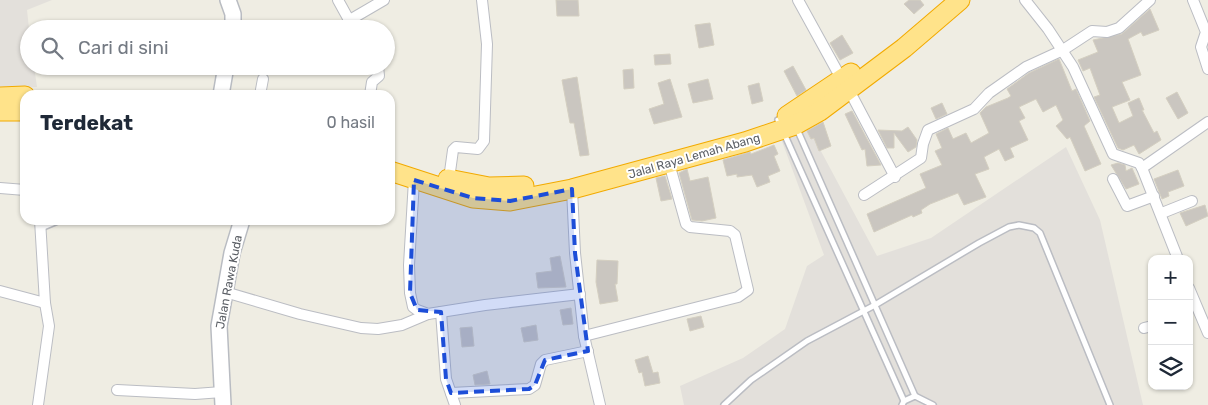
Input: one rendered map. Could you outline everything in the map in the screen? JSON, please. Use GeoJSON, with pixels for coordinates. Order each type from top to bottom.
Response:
{"type":"FeatureCollection","features":[{"type":"Feature","properties":{"kind":"highway","name":"Jalal Raya Lemah Abang"},"geometry":{"type":"LineString","coordinates":[[845,85],[877,54],[941,0]]}},
{"type":"Feature","properties":{"kind":"highway","name":"Jalal Raya Lemah Abang"},"geometry":{"type":"LineString","coordinates":[[395,173],[464,196],[492,201],[532,198],[669,163],[786,123],[904,48],[960,0]]}},
{"type":"Feature","properties":{"kind":"highway"},"geometry":{"type":"LineString","coordinates":[[0,97],[20,96]]}},
{"type":"Feature","properties":{"kind":"highway"},"geometry":{"type":"LineString","coordinates":[[0,111],[20,110]]}},
{"type":"Feature","properties":{"kind":"highway","name":"Jalal Raya Lemah Abang"},"geometry":{"type":"LineString","coordinates":[[395,161],[449,179],[490,188],[537,184],[609,168],[741,132],[786,123]]}},
{"type":"Feature","properties":{"kind":"street"},"geometry":{"type":"LineString","coordinates":[[228,0],[233,20]]}},
{"type":"Feature","properties":{"kind":"street"},"geometry":{"type":"LineString","coordinates":[[338,0],[348,20]]}},
{"type":"Feature","properties":{"kind":"street"},"geometry":{"type":"LineString","coordinates":[[358,20],[384,0]]}},
{"type":"Feature","properties":{"kind":"street"},"geometry":{"type":"LineString","coordinates":[[449,179],[453,150],[456,147],[478,149],[484,141],[487,44],[482,0]]}},
{"type":"Feature","properties":{"kind":"street"},"geometry":{"type":"LineString","coordinates":[[798,0],[895,177]]}},
{"type":"Feature","properties":{"kind":"street"},"geometry":{"type":"LineString","coordinates":[[1025,0],[1063,50],[1084,87],[1112,154],[1139,163],[1142,168],[1162,213],[1177,255]]}},
{"type":"Feature","properties":{"kind":"street"},"geometry":{"type":"LineString","coordinates":[[864,195],[895,177],[921,158],[928,130],[974,109],[989,93],[1026,67],[1063,50],[1092,31],[1108,32],[1119,28],[1150,0]]}},
{"type":"Feature","properties":{"kind":"street"},"geometry":{"type":"LineString","coordinates":[[1193,0],[1206,32],[1201,47],[1208,69]]}},
{"type":"Feature","properties":{"kind":"street"},"geometry":{"type":"LineString","coordinates":[[222,90],[224,75]]}},
{"type":"Feature","properties":{"kind":"street"},"geometry":{"type":"LineString","coordinates":[[371,90],[372,82],[379,75]]}},
{"type":"Feature","properties":{"kind":"street"},"geometry":{"type":"LineString","coordinates":[[261,90],[263,79]]}},
{"type":"Feature","properties":{"kind":"street"},"geometry":{"type":"LineString","coordinates":[[1142,168],[1208,122]]}},
{"type":"Feature","properties":{"kind":"street"},"geometry":{"type":"LineString","coordinates":[[584,336],[738,296],[748,290],[735,235],[730,231],[690,227],[686,224],[669,163]]}},
{"type":"Feature","properties":{"kind":"street"},"geometry":{"type":"LineString","coordinates":[[1113,179],[1127,206],[1154,196]]}},
{"type":"Feature","properties":{"kind":"street"},"geometry":{"type":"LineString","coordinates":[[414,180],[410,293],[415,309],[428,314]]}},
{"type":"Feature","properties":{"kind":"street"},"geometry":{"type":"LineString","coordinates":[[0,188],[20,190]]}},
{"type":"Feature","properties":{"kind":"street"},"geometry":{"type":"LineString","coordinates":[[572,189],[575,253],[584,336],[600,405]]}},
{"type":"Feature","properties":{"kind":"street"},"geometry":{"type":"LineString","coordinates":[[1162,213],[1192,201]]}},
{"type":"Feature","properties":{"kind":"street"},"geometry":{"type":"LineString","coordinates":[[38,405],[49,326],[45,302],[40,225]]}},
{"type":"Feature","properties":{"kind":"street","name":"Jalan Rawa Kuda"},"geometry":{"type":"LineString","coordinates":[[223,398],[218,334],[232,253],[240,225]]}},
{"type":"Feature","properties":{"kind":"street"},"geometry":{"type":"LineString","coordinates":[[0,291],[45,302]]}},
{"type":"Feature","properties":{"kind":"street"},"geometry":{"type":"LineString","coordinates":[[225,292],[300,314],[361,328],[378,329],[402,325],[428,314],[580,294]]}},
{"type":"Feature","properties":{"kind":"street"},"geometry":{"type":"LineString","coordinates":[[1193,297],[1208,333]]}},
{"type":"Feature","properties":{"kind":"street"},"geometry":{"type":"LineString","coordinates":[[441,312],[446,379],[455,405]]}},
{"type":"Feature","properties":{"kind":"street"},"geometry":{"type":"LineString","coordinates":[[451,393],[528,389],[535,385],[541,364],[545,360],[588,351]]}},
{"type":"Feature","properties":{"kind":"street"},"geometry":{"type":"LineString","coordinates":[[117,390],[195,394],[223,398]]}},
{"type":"Feature","properties":{"kind":"lane"},"geometry":{"type":"LineString","coordinates":[[786,123],[875,305],[915,396],[927,400],[933,405]]}},
{"type":"Feature","properties":{"kind":"lane"},"geometry":{"type":"LineString","coordinates":[[786,123],[903,403],[915,396]]}},
{"type":"Feature","properties":{"kind":"lane"},"geometry":{"type":"LineString","coordinates":[[724,405],[751,380],[807,341],[875,305],[1009,227],[1025,225],[1034,228],[1040,233],[1110,405]]}},
{"type":"Feature","properties":{"kind":"highlighted area"},"geometry":{"type":"Polygon","coordinates":[[[414,180],[473,198],[510,201],[572,189],[575,253],[588,351],[545,360],[535,385],[529,389],[451,393],[446,379],[441,312],[417,310],[410,293],[414,180]]]}},
{"type":"Feature","properties":{"kind":"shaded area"},"geometry":{"type":"Polygon","coordinates":[[[0,0],[52,0],[27,10],[28,20],[20,20],[20,75],[35,75],[37,87],[0,89],[0,0]]]}},
{"type":"Feature","properties":{"kind":"shaded area"},"geometry":{"type":"Polygon","coordinates":[[[807,125],[877,256],[931,238],[1066,147],[1100,220],[1143,405],[684,405],[680,386],[743,358],[785,329],[807,266],[824,255],[780,136],[807,125]]]}},
{"type":"Feature","properties":{"kind":"building"},"geometry":{"type":"Polygon","coordinates":[[[556,0],[578,0],[579,16],[557,16],[556,0]]]}},
{"type":"Feature","properties":{"kind":"building"},"geometry":{"type":"Polygon","coordinates":[[[909,0],[920,0],[924,5],[914,14],[904,4],[909,0]]]}},
{"type":"Feature","properties":{"kind":"building"},"geometry":{"type":"Polygon","coordinates":[[[1150,9],[1159,30],[1143,36],[1141,32],[1128,39],[1141,75],[1122,82],[1130,100],[1112,107],[1119,123],[1133,116],[1128,103],[1139,98],[1144,110],[1142,110],[1154,133],[1157,131],[1161,140],[1139,154],[1134,145],[1123,150],[1118,148],[1094,97],[1100,95],[1090,68],[1083,71],[1078,60],[1098,52],[1093,40],[1122,34],[1150,9]]]}},
{"type":"Feature","properties":{"kind":"building"},"geometry":{"type":"Polygon","coordinates":[[[710,23],[714,45],[699,48],[695,25],[710,23]]]}},
{"type":"Feature","properties":{"kind":"building"},"geometry":{"type":"Polygon","coordinates":[[[842,35],[853,53],[840,60],[830,43],[842,35]]]}},
{"type":"Feature","properties":{"kind":"building"},"geometry":{"type":"Polygon","coordinates":[[[670,54],[671,64],[655,65],[654,55],[670,54]]]}},
{"type":"Feature","properties":{"kind":"building"},"geometry":{"type":"Polygon","coordinates":[[[1059,59],[1072,91],[1076,89],[1090,121],[1084,126],[1101,164],[1085,171],[1070,137],[1067,139],[1056,126],[1063,120],[1056,105],[1043,112],[1036,99],[1019,107],[1025,118],[1019,121],[1028,140],[1010,148],[1014,157],[1005,161],[999,149],[984,157],[989,169],[975,174],[986,197],[964,205],[958,193],[930,204],[921,210],[922,213],[913,217],[912,215],[874,232],[867,214],[926,188],[920,174],[942,165],[935,151],[942,148],[936,134],[948,128],[953,139],[966,133],[971,143],[989,133],[980,113],[986,107],[1011,96],[1007,89],[1029,73],[1059,59]]]}},
{"type":"Feature","properties":{"kind":"building"},"geometry":{"type":"Polygon","coordinates":[[[793,66],[806,90],[797,96],[784,71],[793,66]]]}},
{"type":"Feature","properties":{"kind":"building"},"geometry":{"type":"Polygon","coordinates":[[[633,69],[634,88],[624,89],[623,70],[633,69]]]}},
{"type":"Feature","properties":{"kind":"building"},"geometry":{"type":"Polygon","coordinates":[[[577,77],[589,155],[580,156],[574,123],[570,123],[562,80],[577,77]]]}},
{"type":"Feature","properties":{"kind":"building"},"geometry":{"type":"Polygon","coordinates":[[[670,79],[682,117],[654,124],[649,109],[664,104],[658,83],[670,79]]]}},
{"type":"Feature","properties":{"kind":"building"},"geometry":{"type":"Polygon","coordinates":[[[708,79],[713,99],[693,103],[688,84],[708,79]]]}},
{"type":"Feature","properties":{"kind":"building"},"geometry":{"type":"Polygon","coordinates":[[[759,83],[763,101],[752,104],[748,86],[759,83]]]}},
{"type":"Feature","properties":{"kind":"building"},"geometry":{"type":"Polygon","coordinates":[[[1177,92],[1188,113],[1178,119],[1166,98],[1177,92]]]}},
{"type":"Feature","properties":{"kind":"building"},"geometry":{"type":"Polygon","coordinates":[[[942,103],[947,114],[936,119],[931,108],[942,103]]]}},
{"type":"Feature","properties":{"kind":"building"},"geometry":{"type":"Polygon","coordinates":[[[852,111],[881,165],[867,166],[865,149],[862,150],[845,114],[852,111]]]}},
{"type":"Feature","properties":{"kind":"building"},"geometry":{"type":"Polygon","coordinates":[[[823,122],[831,146],[819,151],[814,138],[811,139],[807,131],[823,122]]]}},
{"type":"Feature","properties":{"kind":"building"},"geometry":{"type":"Polygon","coordinates":[[[908,127],[917,140],[916,147],[908,152],[894,133],[894,148],[887,148],[878,130],[902,131],[908,127]]]}},
{"type":"Feature","properties":{"kind":"building"},"geometry":{"type":"Polygon","coordinates":[[[774,145],[778,154],[774,156],[780,171],[768,176],[770,182],[757,187],[752,175],[737,177],[737,174],[727,176],[723,160],[750,152],[751,154],[774,145]]]}},
{"type":"Feature","properties":{"kind":"building"},"geometry":{"type":"Polygon","coordinates":[[[1118,163],[1125,165],[1126,171],[1132,168],[1139,184],[1126,189],[1111,165],[1118,163]]]}},
{"type":"Feature","properties":{"kind":"building"},"geometry":{"type":"Polygon","coordinates":[[[687,169],[690,181],[708,177],[716,218],[702,221],[692,220],[679,173],[687,169]]]}},
{"type":"Feature","properties":{"kind":"building"},"geometry":{"type":"Polygon","coordinates":[[[1178,170],[1184,186],[1168,192],[1169,196],[1162,199],[1154,179],[1178,170]]]}},
{"type":"Feature","properties":{"kind":"building"},"geometry":{"type":"Polygon","coordinates":[[[665,176],[672,199],[661,201],[656,178],[665,176]]]}},
{"type":"Feature","properties":{"kind":"building"},"geometry":{"type":"Polygon","coordinates":[[[1205,205],[1208,216],[1186,226],[1180,213],[1205,205]]]}},
{"type":"Feature","properties":{"kind":"building"},"geometry":{"type":"Polygon","coordinates":[[[560,256],[566,287],[538,288],[536,273],[552,271],[550,258],[560,256]]]}},
{"type":"Feature","properties":{"kind":"building"},"geometry":{"type":"Polygon","coordinates":[[[597,260],[618,261],[617,284],[615,284],[618,301],[600,304],[596,282],[597,260]]]}},
{"type":"Feature","properties":{"kind":"building"},"geometry":{"type":"Polygon","coordinates":[[[571,308],[573,324],[563,325],[560,310],[571,308]]]}},
{"type":"Feature","properties":{"kind":"building"},"geometry":{"type":"Polygon","coordinates":[[[701,316],[704,327],[690,331],[687,319],[701,316]]]}},
{"type":"Feature","properties":{"kind":"building"},"geometry":{"type":"Polygon","coordinates":[[[536,325],[538,340],[524,342],[521,328],[536,325]]]}},
{"type":"Feature","properties":{"kind":"building"},"geometry":{"type":"Polygon","coordinates":[[[472,327],[474,346],[462,347],[460,328],[472,327]]]}},
{"type":"Feature","properties":{"kind":"building"},"geometry":{"type":"Polygon","coordinates":[[[648,356],[653,373],[658,372],[660,383],[645,386],[642,372],[639,373],[635,360],[648,356]]]}},
{"type":"Feature","properties":{"kind":"building"},"geometry":{"type":"Polygon","coordinates":[[[487,371],[490,384],[475,385],[473,375],[487,371]]]}}]}
